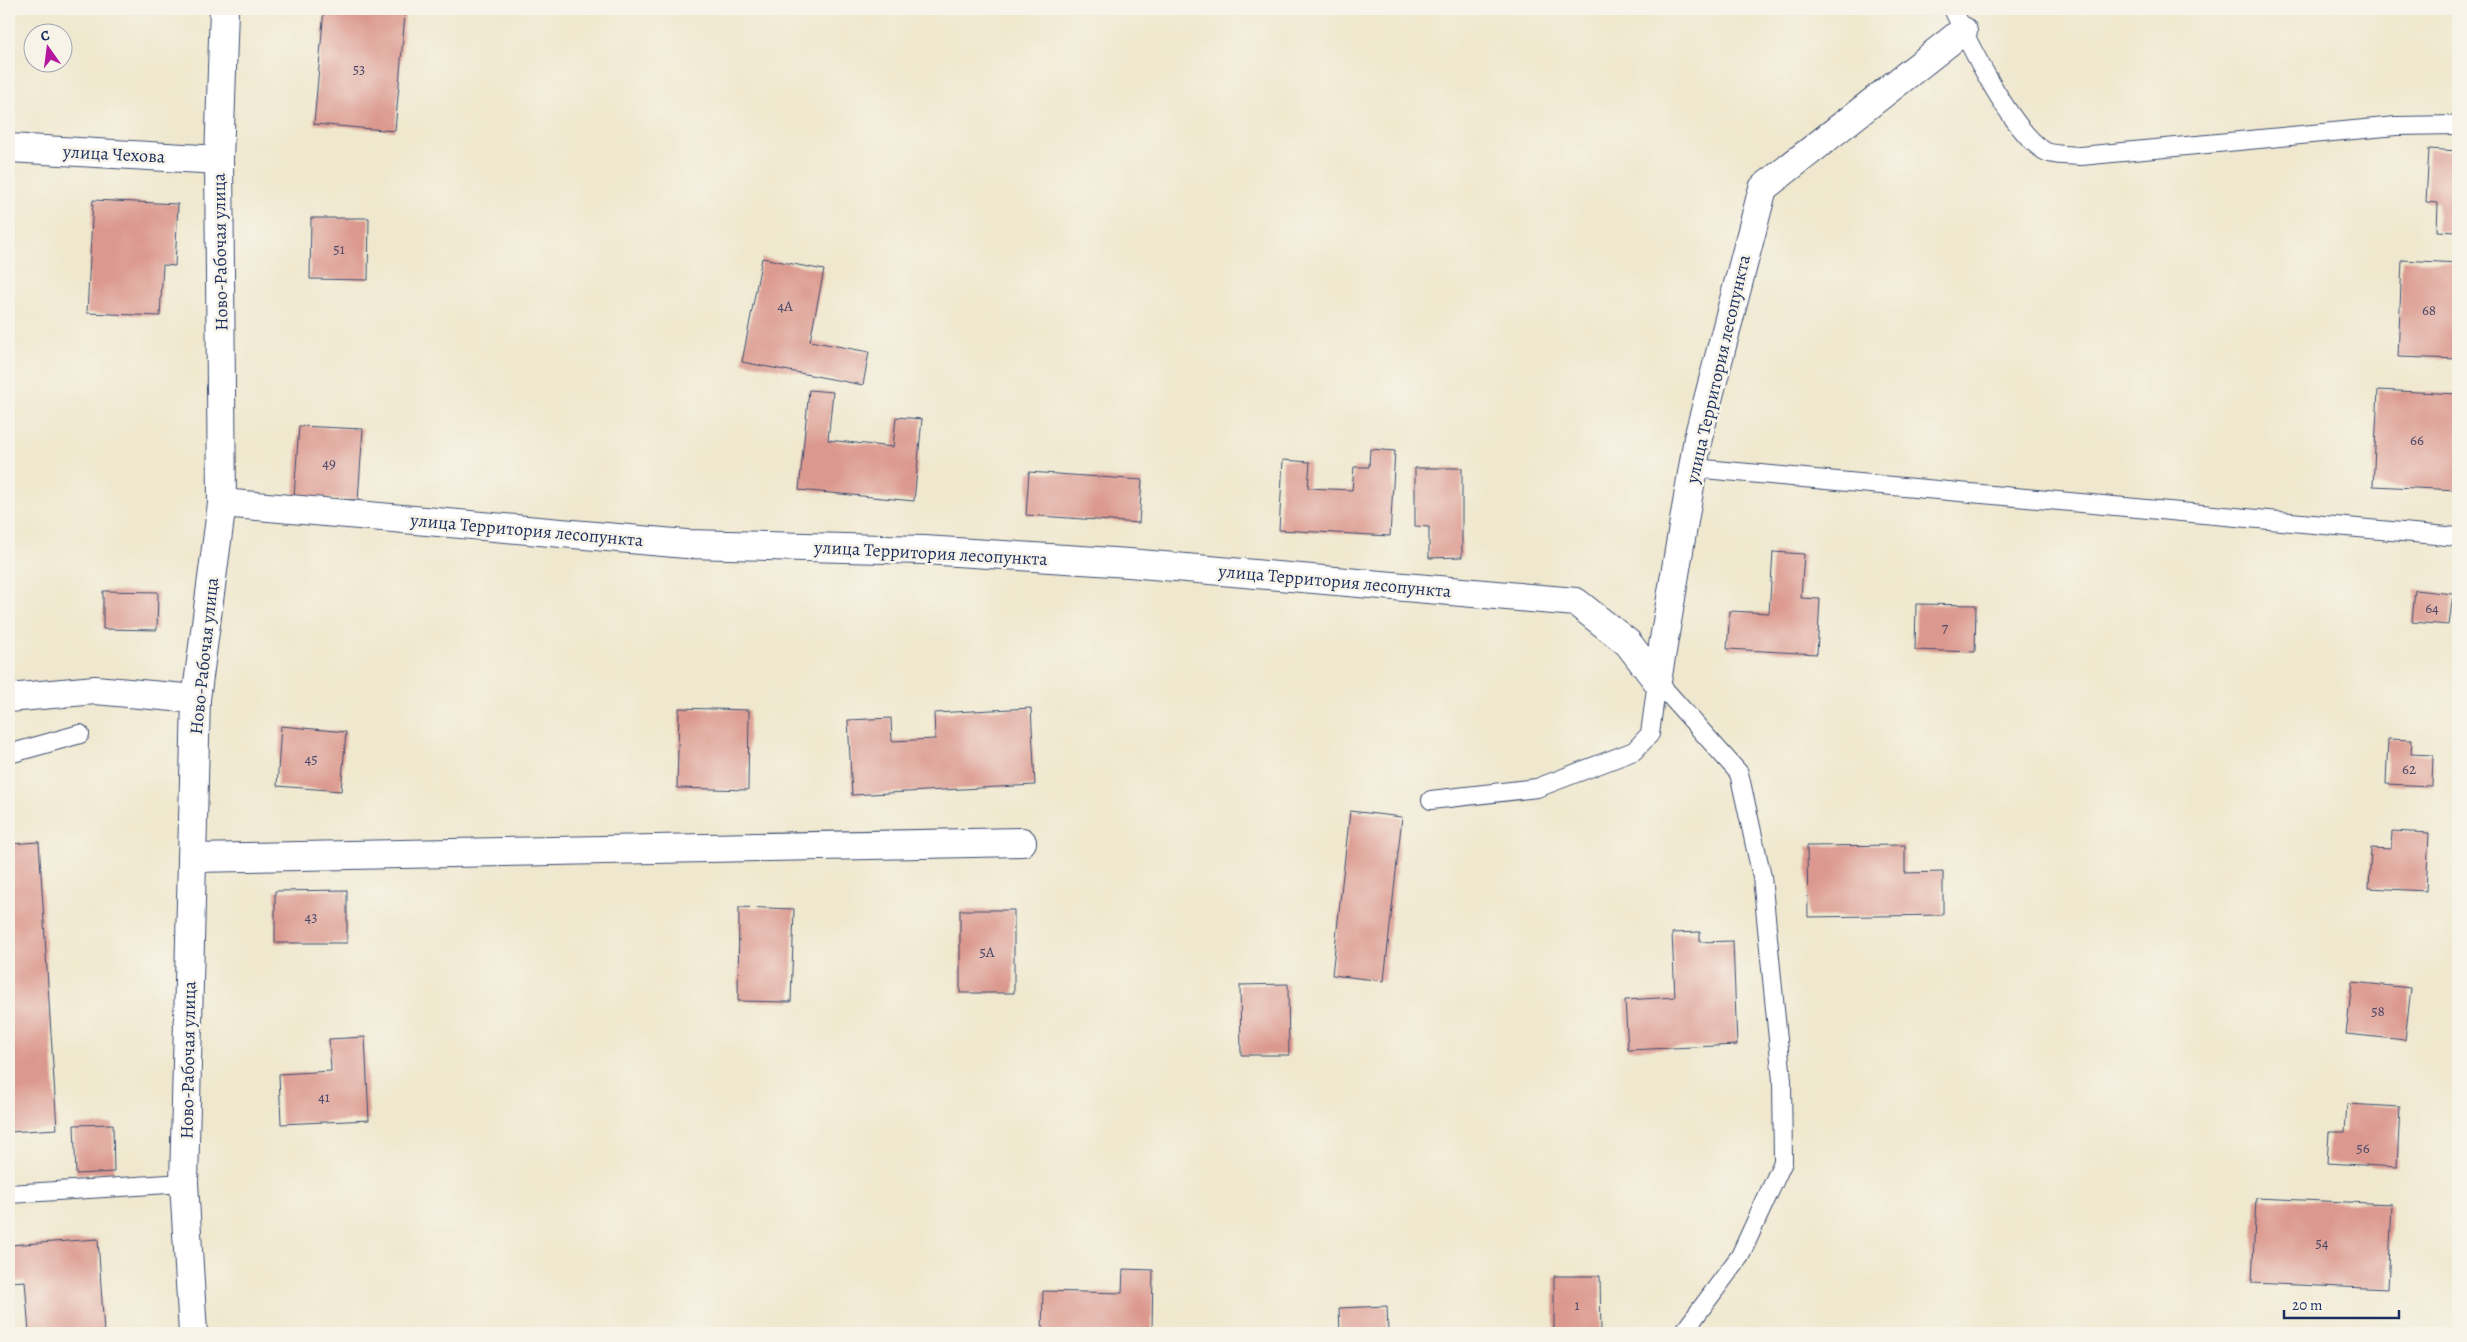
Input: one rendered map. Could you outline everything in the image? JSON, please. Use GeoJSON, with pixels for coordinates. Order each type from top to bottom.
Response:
{"type":"FeatureCollection","features":[{"type":"Feature","properties":{"kind":"street","name":"Ново-Рабочая улица"},"geometry":{"type":"LineString","coordinates":[[193,1333],[184,1183],[196,698],[222,504],[219,160],[224,9]]}},
{"type":"Feature","properties":{"kind":"street","name":"улица Территория лесопункта"},"geometry":{"type":"LineString","coordinates":[[1657,681],[1698,438],[1763,188],[1958,20]]}},
{"type":"Feature","properties":{"kind":"street","name":"улица Чехова"},"geometry":{"type":"LineString","coordinates":[[9,148],[219,160]]}},
{"type":"Feature","properties":{"kind":"street","name":"улица Территория лесопункта"},"geometry":{"type":"LineString","coordinates":[[222,504],[686,544],[924,550],[1129,563],[1576,602],[1628,643],[1657,681]]}},
{"type":"Feature","properties":{"kind":"street"},"geometry":{"type":"LineString","coordinates":[[9,698],[95,690],[196,698]]}},
{"type":"Feature","properties":{"kind":"street"},"geometry":{"type":"LineString","coordinates":[[192,858],[1022,842]]}},
{"type":"Feature","properties":{"kind":"lane"},"geometry":{"type":"LineString","coordinates":[[1958,20],[2016,124],[2044,152],[2081,156],[2396,126],[2458,125]]}},
{"type":"Feature","properties":{"kind":"lane"},"geometry":{"type":"LineString","coordinates":[[1693,468],[2458,537]]}},
{"type":"Feature","properties":{"kind":"lane"},"geometry":{"type":"LineString","coordinates":[[1431,800],[1537,788],[1634,751],[1650,734],[1657,681]]}},
{"type":"Feature","properties":{"kind":"lane"},"geometry":{"type":"LineString","coordinates":[[1657,681],[1739,774],[1762,877],[1782,1080],[1783,1162],[1740,1256],[1683,1333]]}},
{"type":"Feature","properties":{"kind":"lane"},"geometry":{"type":"LineString","coordinates":[[9,754],[80,734]]}},
{"type":"Feature","properties":{"kind":"lane"},"geometry":{"type":"LineString","coordinates":[[9,1194],[184,1183]]}},
{"type":"Feature","properties":{"kind":"building"},"geometry":{"type":"Polygon","coordinates":[[[324,9],[405,14],[395,131],[314,124],[324,9]]]}},
{"type":"Feature","properties":{"kind":"building"},"geometry":{"type":"Polygon","coordinates":[[[2429,149],[2458,151],[2458,232],[2437,231],[2438,203],[2426,202],[2429,149]]]}},
{"type":"Feature","properties":{"kind":"building"},"geometry":{"type":"Polygon","coordinates":[[[93,200],[178,204],[175,266],[163,265],[160,316],[87,313],[93,200]]]}},
{"type":"Feature","properties":{"kind":"building"},"geometry":{"type":"Polygon","coordinates":[[[311,218],[369,218],[368,280],[310,279],[311,218]]]}},
{"type":"Feature","properties":{"kind":"building"},"geometry":{"type":"Polygon","coordinates":[[[762,258],[824,270],[810,341],[869,352],[863,385],[742,362],[762,258]]]}},
{"type":"Feature","properties":{"kind":"building"},"geometry":{"type":"Polygon","coordinates":[[[2402,260],[2458,263],[2458,359],[2398,357],[2402,260]]]}},
{"type":"Feature","properties":{"kind":"building"},"geometry":{"type":"Polygon","coordinates":[[[809,390],[833,392],[828,440],[893,447],[896,417],[922,419],[914,501],[799,490],[809,390]]]}},
{"type":"Feature","properties":{"kind":"building"},"geometry":{"type":"Polygon","coordinates":[[[2378,390],[2458,394],[2458,490],[2373,486],[2378,390]]]}},
{"type":"Feature","properties":{"kind":"building"},"geometry":{"type":"Polygon","coordinates":[[[299,426],[363,429],[358,500],[294,497],[299,426]]]}},
{"type":"Feature","properties":{"kind":"building"},"geometry":{"type":"Polygon","coordinates":[[[1370,449],[1395,451],[1390,536],[1279,530],[1283,460],[1310,462],[1308,488],[1352,490],[1354,467],[1369,467],[1370,449]]]}},
{"type":"Feature","properties":{"kind":"building"},"geometry":{"type":"Polygon","coordinates":[[[1415,468],[1462,468],[1462,557],[1429,558],[1429,527],[1415,526],[1415,468]]]}},
{"type":"Feature","properties":{"kind":"building"},"geometry":{"type":"Polygon","coordinates":[[[1029,472],[1142,480],[1139,523],[1026,515],[1029,472]]]}},
{"type":"Feature","properties":{"kind":"building"},"geometry":{"type":"Polygon","coordinates":[[[1773,552],[1804,554],[1801,598],[1820,599],[1817,654],[1727,649],[1730,611],[1769,613],[1773,552]]]}},
{"type":"Feature","properties":{"kind":"building"},"geometry":{"type":"Polygon","coordinates":[[[2415,590],[2453,594],[2449,625],[2412,622],[2415,590]]]}},
{"type":"Feature","properties":{"kind":"building"},"geometry":{"type":"Polygon","coordinates":[[[103,591],[158,592],[157,630],[103,629],[103,591]]]}},
{"type":"Feature","properties":{"kind":"building"},"geometry":{"type":"Polygon","coordinates":[[[1916,604],[1976,605],[1975,652],[1915,650],[1916,604]]]}},
{"type":"Feature","properties":{"kind":"building"},"geometry":{"type":"Polygon","coordinates":[[[679,708],[749,710],[748,790],[677,788],[679,708]]]}},
{"type":"Feature","properties":{"kind":"building"},"geometry":{"type":"Polygon","coordinates":[[[1031,708],[1035,785],[852,795],[848,720],[891,718],[892,741],[935,739],[934,713],[1031,708]]]}},
{"type":"Feature","properties":{"kind":"building"},"geometry":{"type":"Polygon","coordinates":[[[281,726],[346,732],[341,791],[277,786],[281,726]]]}},
{"type":"Feature","properties":{"kind":"building"},"geometry":{"type":"Polygon","coordinates":[[[2388,739],[2412,740],[2411,754],[2433,755],[2432,786],[2386,784],[2388,739]]]}},
{"type":"Feature","properties":{"kind":"building"},"geometry":{"type":"Polygon","coordinates":[[[1350,811],[1402,817],[1384,981],[1332,975],[1350,811]]]}},
{"type":"Feature","properties":{"kind":"building"},"geometry":{"type":"Polygon","coordinates":[[[2392,831],[2429,833],[2426,891],[2369,888],[2371,848],[2391,849],[2392,831]]]}},
{"type":"Feature","properties":{"kind":"building"},"geometry":{"type":"Polygon","coordinates":[[[39,842],[57,1129],[9,1132],[9,844],[39,842]]]}},
{"type":"Feature","properties":{"kind":"building"},"geometry":{"type":"Polygon","coordinates":[[[1905,845],[1905,873],[1943,872],[1943,915],[1808,917],[1807,846],[1905,845]]]}},
{"type":"Feature","properties":{"kind":"building"},"geometry":{"type":"Polygon","coordinates":[[[347,890],[347,943],[275,943],[275,891],[347,890]]]}},
{"type":"Feature","properties":{"kind":"building"},"geometry":{"type":"Polygon","coordinates":[[[739,907],[794,909],[791,1002],[738,1001],[739,907]]]}},
{"type":"Feature","properties":{"kind":"building"},"geometry":{"type":"Polygon","coordinates":[[[960,910],[1014,910],[1014,993],[960,993],[960,910]]]}},
{"type":"Feature","properties":{"kind":"building"},"geometry":{"type":"Polygon","coordinates":[[[1700,932],[1700,942],[1733,941],[1737,1045],[1628,1050],[1625,1000],[1675,997],[1672,933],[1700,932]]]}},
{"type":"Feature","properties":{"kind":"building"},"geometry":{"type":"Polygon","coordinates":[[[2352,982],[2411,988],[2405,1040],[2346,1034],[2352,982]]]}},
{"type":"Feature","properties":{"kind":"building"},"geometry":{"type":"Polygon","coordinates":[[[1288,984],[1289,1055],[1241,1055],[1240,985],[1288,984]]]}},
{"type":"Feature","properties":{"kind":"building"},"geometry":{"type":"Polygon","coordinates":[[[365,1037],[369,1120],[281,1124],[279,1074],[331,1071],[329,1039],[365,1037]]]}},
{"type":"Feature","properties":{"kind":"building"},"geometry":{"type":"Polygon","coordinates":[[[2347,1104],[2400,1107],[2397,1167],[2327,1163],[2329,1132],[2345,1132],[2347,1104]]]}},
{"type":"Feature","properties":{"kind":"building"},"geometry":{"type":"Polygon","coordinates":[[[113,1124],[114,1172],[76,1174],[74,1125],[113,1124]]]}},
{"type":"Feature","properties":{"kind":"building"},"geometry":{"type":"Polygon","coordinates":[[[2256,1198],[2392,1204],[2388,1289],[2252,1283],[2256,1198]]]}},
{"type":"Feature","properties":{"kind":"building"},"geometry":{"type":"Polygon","coordinates":[[[98,1239],[104,1333],[29,1333],[25,1281],[9,1282],[9,1245],[98,1239]]]}},
{"type":"Feature","properties":{"kind":"building"},"geometry":{"type":"Polygon","coordinates":[[[1123,1269],[1153,1270],[1152,1333],[1042,1333],[1043,1291],[1122,1293],[1123,1269]]]}},
{"type":"Feature","properties":{"kind":"building"},"geometry":{"type":"Polygon","coordinates":[[[1554,1276],[1600,1276],[1601,1333],[1554,1333],[1554,1276]]]}},
{"type":"Feature","properties":{"kind":"building"},"geometry":{"type":"Polygon","coordinates":[[[1387,1306],[1388,1333],[1340,1333],[1339,1308],[1387,1306]]]}},
{"type":"Feature","properties":{"kind":"building"},"geometry":{"type":"Polygon","coordinates":[[[1967,1330],[1967,1333],[1912,1332],[1967,1330]]]}}]}
